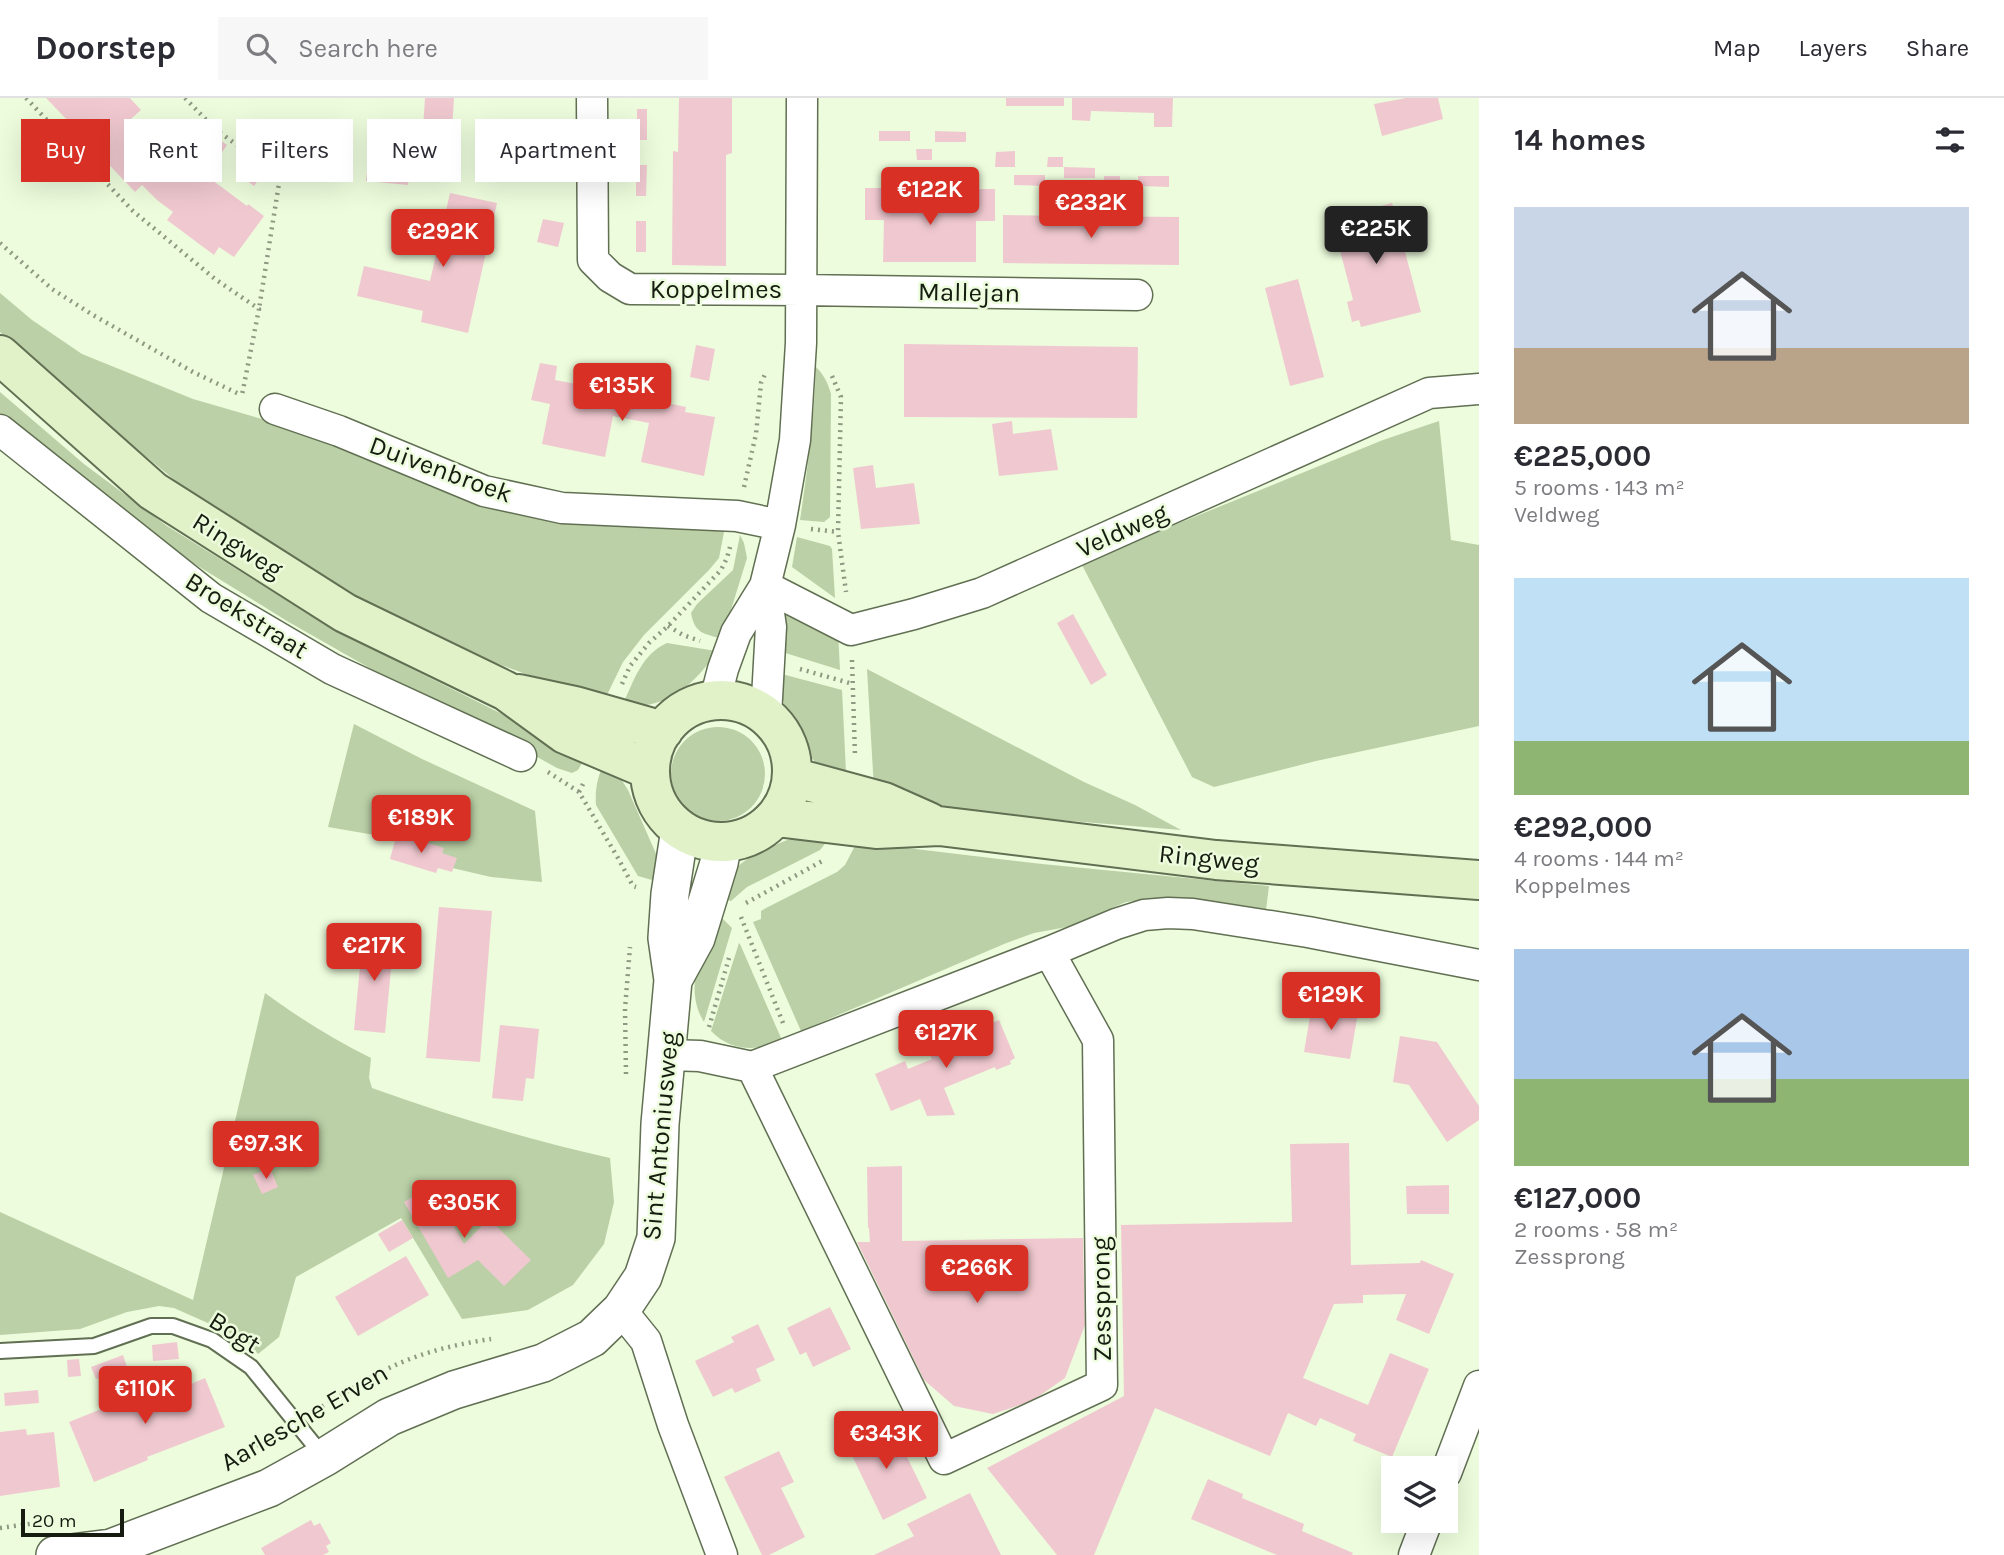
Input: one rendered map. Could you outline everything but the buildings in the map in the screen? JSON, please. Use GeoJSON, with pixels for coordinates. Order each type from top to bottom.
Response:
{"type":"FeatureCollection","features":[{"type":"Feature","properties":{"kind":"main road","name":"Ringweg"},"geometry":{"type":"LineString","coordinates":[[0,355],[153,491],[345,613],[506,691],[565,734],[650,770]]}},
{"type":"Feature","properties":{"kind":"main road","name":"Ringweg"},"geometry":{"type":"LineString","coordinates":[[506,691],[575,706],[663,731]]}},
{"type":"Feature","properties":{"kind":"main road"},"geometry":{"type":"LineString","coordinates":[[715,700],[741,703],[766,716],[776,725],[789,750],[792,777],[787,797],[776,817],[752,836],[723,843],[700,839],[680,829],[657,803],[652,788],[650,770],[654,747],[663,731],[689,708],[715,700]]}},
{"type":"Feature","properties":{"kind":"main road","name":"Ringweg"},"geometry":{"type":"LineString","coordinates":[[792,777],[884,803],[939,826]]}},
{"type":"Feature","properties":{"kind":"main road","name":"Ringweg"},"geometry":{"type":"LineString","coordinates":[[776,817],[876,829],[939,826],[1216,860],[1479,880]]}},
{"type":"Feature","properties":{"kind":"street","name":"Koppelmes"},"geometry":{"type":"LineString","coordinates":[[592,98],[593,260],[610,277],[630,289],[801,290]]}},
{"type":"Feature","properties":{"kind":"street"},"geometry":{"type":"LineString","coordinates":[[715,700],[736,633],[765,586],[796,440],[801,343],[802,98]]}},
{"type":"Feature","properties":{"kind":"street","name":"Mallejan"},"geometry":{"type":"LineString","coordinates":[[801,290],[1137,295]]}},
{"type":"Feature","properties":{"kind":"street","name":"Veldweg"},"geometry":{"type":"LineString","coordinates":[[850,630],[915,614],[982,593],[1429,393],[1479,389]]}},
{"type":"Feature","properties":{"kind":"street","name":"Duivenbroek"},"geometry":{"type":"LineString","coordinates":[[275,409],[339,431],[484,491],[562,508],[737,516],[780,525]]}},
{"type":"Feature","properties":{"kind":"street","name":"Broekstraat"},"geometry":{"type":"LineString","coordinates":[[0,430],[211,598],[332,669],[521,756]]}},
{"type":"Feature","properties":{"kind":"street"},"geometry":{"type":"LineString","coordinates":[[765,586],[850,630]]}},
{"type":"Feature","properties":{"kind":"street"},"geometry":{"type":"LineString","coordinates":[[765,586],[771,627],[766,716]]}},
{"type":"Feature","properties":{"kind":"street","name":"Sint Antoniusweg"},"geometry":{"type":"LineString","coordinates":[[621,1310],[643,1277],[656,1238],[660,1124],[683,1056],[667,938],[670,894],[680,829]]}},
{"type":"Feature","properties":{"kind":"street","name":"Sint Antoniusweg"},"geometry":{"type":"LineString","coordinates":[[673,980],[696,938],[723,843]]}},
{"type":"Feature","properties":{"kind":"street"},"geometry":{"type":"LineString","coordinates":[[683,1056],[752,1067],[1144,915],[1193,914],[1308,932],[1479,965]]}},
{"type":"Feature","properties":{"kind":"street","name":"Zessprong"},"geometry":{"type":"LineString","coordinates":[[752,1067],[944,1459],[1102,1385],[1098,1040],[1049,953]]}},
{"type":"Feature","properties":{"kind":"street"},"geometry":{"type":"LineString","coordinates":[[621,1310],[646,1341],[673,1425],[722,1555]]}},
{"type":"Feature","properties":{"kind":"street","name":"Aarlesche Erven"},"geometry":{"type":"LineString","coordinates":[[55,1555],[111,1552],[269,1488],[389,1417],[454,1390],[543,1363],[592,1338],[621,1310]]}},
{"type":"Feature","properties":{"kind":"street"},"geometry":{"type":"LineString","coordinates":[[1452,1456],[1479,1386]]}},
{"type":"Feature","properties":{"kind":"street"},"geometry":{"type":"LineString","coordinates":[[1414,1555],[1422,1533]]}},
{"type":"Feature","properties":{"kind":"lane","name":"Bogt"},"geometry":{"type":"LineString","coordinates":[[0,1351],[94,1346],[151,1326],[173,1326],[212,1340],[251,1367],[325,1457]]}},
{"type":"Feature","properties":{"kind":"path"},"geometry":{"type":"LineString","coordinates":[[26,98],[133,211],[215,279],[259,309]]}},
{"type":"Feature","properties":{"kind":"path"},"geometry":{"type":"LineString","coordinates":[[0,243],[52,289],[93,315],[194,372],[242,395],[280,177],[214,128],[185,98]]}},
{"type":"Feature","properties":{"kind":"path"},"geometry":{"type":"LineString","coordinates":[[801,343],[824,362],[841,397],[838,532],[850,630],[853,684]]}},
{"type":"Feature","properties":{"kind":"path"},"geometry":{"type":"LineString","coordinates":[[737,929],[740,917],[794,1051]]}},
{"type":"Feature","properties":{"kind":"path","name":"Sint Antoniusweg"},"geometry":{"type":"LineString","coordinates":[[683,1056],[729,955]]}},
{"type":"Feature","properties":{"kind":"path","name":"Aarlesche Erven"},"geometry":{"type":"LineString","coordinates":[[225,1463],[388,1368],[431,1351],[493,1339]]}},
{"type":"Feature","properties":{"kind":"path"},"geometry":{"type":"LineString","coordinates":[[0,1528],[38,1523]]}},
{"type":"Feature","properties":{"kind":"green space"},"geometry":{"type":"Polygon","coordinates":[[[0,293],[32,320],[82,354],[193,399],[371,456],[725,527],[719,558],[644,635],[623,662],[605,699],[542,680],[477,656],[358,597],[269,545],[177,482],[0,332],[0,293]]]}},
{"type":"Feature","properties":{"kind":"green space"},"geometry":{"type":"Polygon","coordinates":[[[816,367],[831,394],[830,517],[824,522],[800,520],[816,367]]]}},
{"type":"Feature","properties":{"kind":"green space"},"geometry":{"type":"Polygon","coordinates":[[[0,392],[84,464],[167,526],[336,631],[586,756],[578,770],[572,773],[557,768],[449,708],[380,674],[198,566],[141,526],[0,413],[0,392]]]}},
{"type":"Feature","properties":{"kind":"green space"},"geometry":{"type":"Polygon","coordinates":[[[1439,421],[1451,540],[1479,545],[1479,726],[1316,761],[1214,787],[1192,777],[1081,563],[1383,440],[1439,421]]]}},
{"type":"Feature","properties":{"kind":"green space"},"geometry":{"type":"Polygon","coordinates":[[[740,535],[747,558],[722,639],[698,629],[691,613],[733,570],[740,535]]]}},
{"type":"Feature","properties":{"kind":"green space"},"geometry":{"type":"Polygon","coordinates":[[[797,537],[830,546],[832,549],[835,598],[792,567],[797,537]]]}},
{"type":"Feature","properties":{"kind":"green space"},"geometry":{"type":"Polygon","coordinates":[[[785,610],[838,632],[840,670],[779,651],[785,610]]]}},
{"type":"Feature","properties":{"kind":"green space"},"geometry":{"type":"Polygon","coordinates":[[[667,643],[716,651],[689,684],[665,700],[637,706],[623,704],[645,661],[667,643]]]}},
{"type":"Feature","properties":{"kind":"green space"},"geometry":{"type":"Polygon","coordinates":[[[867,669],[1181,830],[949,811],[874,789],[867,669]]]}},
{"type":"Feature","properties":{"kind":"green space"},"geometry":{"type":"Polygon","coordinates":[[[778,673],[842,690],[846,772],[818,765],[810,756],[784,705],[778,673]]]}},
{"type":"Feature","properties":{"kind":"green space"},"geometry":{"type":"Polygon","coordinates":[[[354,724],[535,811],[542,882],[491,877],[448,867],[433,845],[328,827],[354,724]]]}},
{"type":"Feature","properties":{"kind":"green space"},"geometry":{"type":"Polygon","coordinates":[[[718,727],[736,731],[751,741],[761,756],[765,774],[761,792],[751,807],[736,817],[718,821],[700,817],[685,807],[675,792],[671,774],[675,756],[685,741],[700,731],[718,727]]]}},
{"type":"Feature","properties":{"kind":"green space"},"geometry":{"type":"Polygon","coordinates":[[[603,765],[621,779],[628,790],[657,856],[659,882],[638,876],[596,805],[597,785],[603,765]]]}},
{"type":"Feature","properties":{"kind":"green space"},"geometry":{"type":"Polygon","coordinates":[[[796,837],[828,840],[820,850],[747,887],[731,901],[718,897],[736,868],[747,859],[796,837]]]}},
{"type":"Feature","properties":{"kind":"green space"},"geometry":{"type":"Polygon","coordinates":[[[857,842],[1042,864],[1269,886],[1266,910],[1178,899],[1126,902],[1067,927],[1034,933],[1004,944],[801,1031],[753,922],[761,919],[761,911],[766,908],[837,872],[845,865],[857,842]]]}},
{"type":"Feature","properties":{"kind":"green space"},"geometry":{"type":"Polygon","coordinates":[[[713,915],[723,919],[732,928],[704,1022],[695,996],[696,969],[713,915]]]}},
{"type":"Feature","properties":{"kind":"green space"},"geometry":{"type":"Polygon","coordinates":[[[739,943],[781,1038],[781,1041],[772,1045],[753,1048],[735,1046],[718,1038],[711,1031],[739,943]]]}},
{"type":"Feature","properties":{"kind":"green space"},"geometry":{"type":"Polygon","coordinates":[[[265,993],[316,1028],[371,1058],[369,1078],[372,1088],[490,1127],[610,1158],[614,1202],[604,1244],[573,1285],[528,1310],[462,1319],[401,1218],[296,1277],[279,1337],[258,1354],[244,1340],[228,1332],[174,1308],[159,1306],[127,1312],[80,1329],[0,1335],[0,1212],[193,1300],[265,993]]]}}]}
